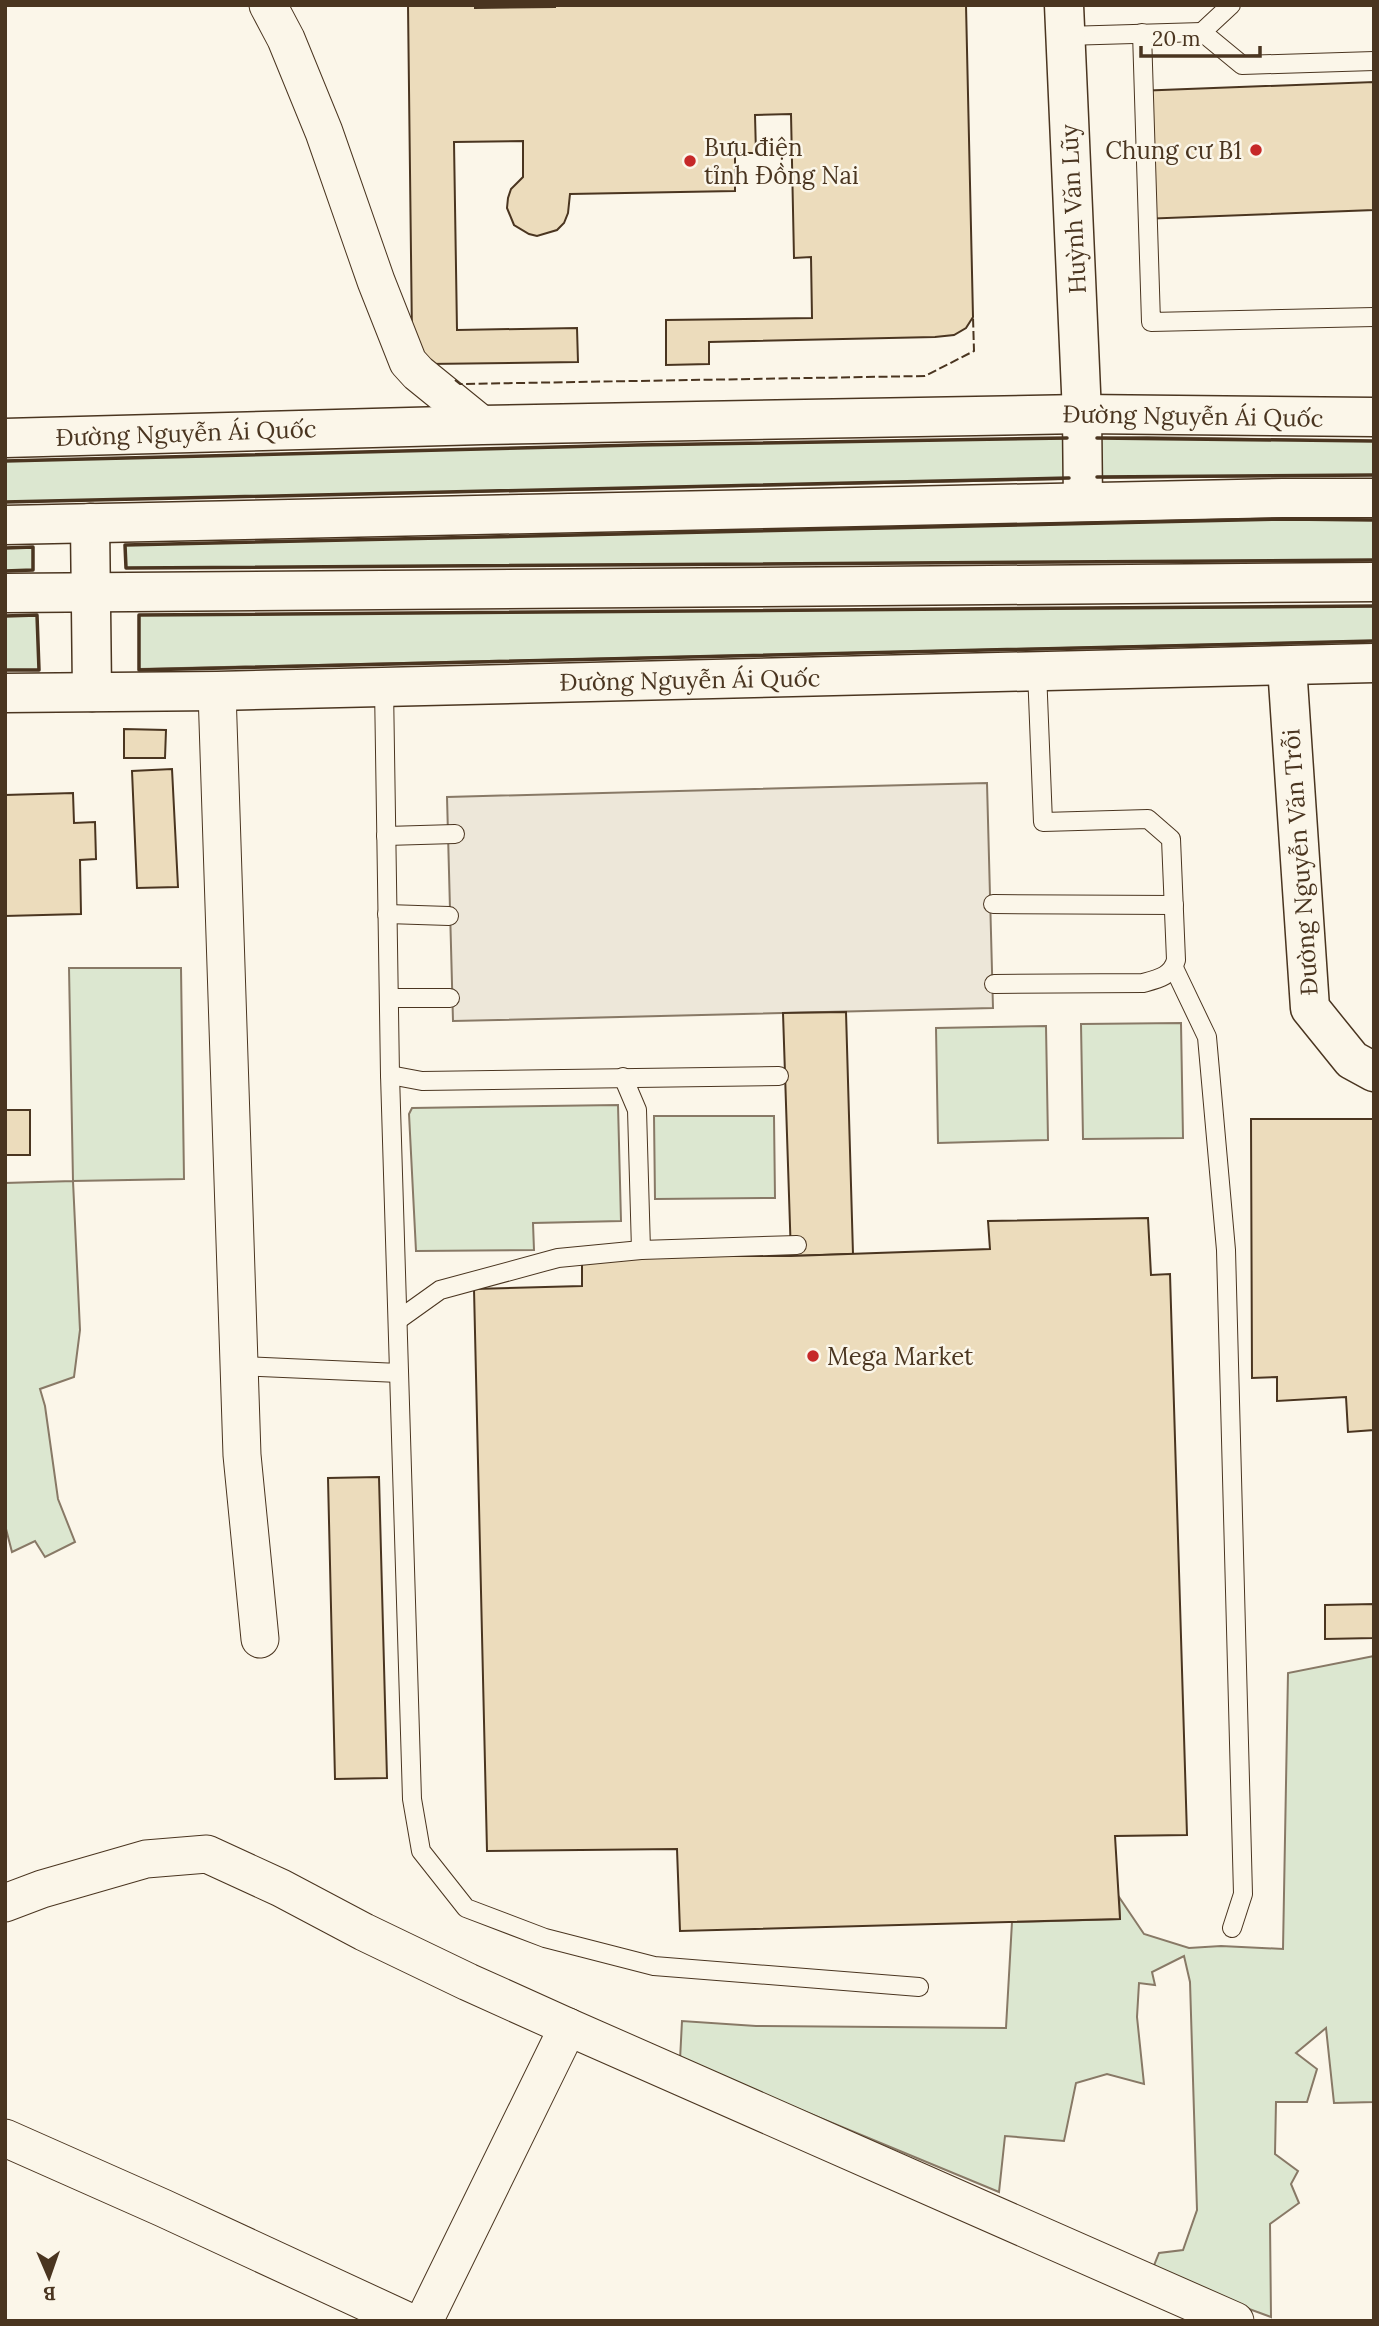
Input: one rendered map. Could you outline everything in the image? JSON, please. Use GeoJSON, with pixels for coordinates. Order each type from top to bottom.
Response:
{"type":"FeatureCollection","features":[{"type":"Feature","properties":{"kind":"main road","name":"Huỳnh Văn Lũy"},"geometry":{"type":"LineString","coordinates":[[1065,20],[1082,414],[1083,502]]}},
{"type":"Feature","properties":{"kind":"main road","name":"Đường Nguyễn Ái Quốc"},"geometry":{"type":"LineString","coordinates":[[5,438],[482,425],[1082,414],[1374,417]]}},
{"type":"Feature","properties":{"kind":"main road"},"geometry":{"type":"LineString","coordinates":[[5,525],[1374,498]]}},
{"type":"Feature","properties":{"kind":"main road"},"geometry":{"type":"LineString","coordinates":[[90,523],[92,692]]}},
{"type":"Feature","properties":{"kind":"main road"},"geometry":{"type":"LineString","coordinates":[[5,593],[1374,582]]}},
{"type":"Feature","properties":{"kind":"main road","name":"Đường Nguyễn Ái Quốc"},"geometry":{"type":"LineString","coordinates":[[5,693],[217,691],[1374,663]]}},
{"type":"Feature","properties":{"kind":"main road","name":"Đường Nguyễn Văn Trỗi"},"geometry":{"type":"LineString","coordinates":[[1287,666],[1310,1008],[1352,1060],[1374,1072]]}},
{"type":"Feature","properties":{"kind":"street"},"geometry":{"type":"LineString","coordinates":[[268,5],[286,39],[324,132],[376,281],[408,362],[482,425]]}},
{"type":"Feature","properties":{"kind":"street"},"geometry":{"type":"LineString","coordinates":[[217,691],[242,1455],[260,1639]]}},
{"type":"Feature","properties":{"kind":"street"},"geometry":{"type":"LineString","coordinates":[[5,1903],[42,1889],[146,1859],[207,1854],[281,1888],[364,1932],[568,2027],[1235,2321]]}},
{"type":"Feature","properties":{"kind":"street"},"geometry":{"type":"LineString","coordinates":[[424,2321],[568,2027]]}},
{"type":"Feature","properties":{"kind":"street"},"geometry":{"type":"LineString","coordinates":[[5,2138],[407,2321]]}},
{"type":"Feature","properties":{"kind":"lane"},"geometry":{"type":"LineString","coordinates":[[1202,32],[1231,5]]}},
{"type":"Feature","properties":{"kind":"lane"},"geometry":{"type":"LineString","coordinates":[[1065,20],[1142,33],[1202,32],[1242,65],[1374,61]]}},
{"type":"Feature","properties":{"kind":"lane"},"geometry":{"type":"LineString","coordinates":[[1142,33],[1151,322],[1374,317]]}},
{"type":"Feature","properties":{"kind":"lane"},"geometry":{"type":"LineString","coordinates":[[995,984],[1143,983],[1163,977],[1174,968],[1177,960],[1171,839],[1148,819],[1043,822],[1037,671]]}},
{"type":"Feature","properties":{"kind":"lane"},"geometry":{"type":"LineString","coordinates":[[384,687],[390,1075],[412,1799],[421,1851],[466,1908],[545,1938],[654,1966],[919,1987]]}},
{"type":"Feature","properties":{"kind":"lane"},"geometry":{"type":"LineString","coordinates":[[386,836],[454,834]]}},
{"type":"Feature","properties":{"kind":"lane"},"geometry":{"type":"LineString","coordinates":[[993,904],[1174,905]]}},
{"type":"Feature","properties":{"kind":"lane"},"geometry":{"type":"LineString","coordinates":[[387,914],[449,916]]}},
{"type":"Feature","properties":{"kind":"lane"},"geometry":{"type":"LineString","coordinates":[[1174,968],[1207,1037],[1226,1250],[1242,1894],[1232,1928]]}},
{"type":"Feature","properties":{"kind":"lane"},"geometry":{"type":"LineString","coordinates":[[389,998],[450,998]]}},
{"type":"Feature","properties":{"kind":"lane"},"geometry":{"type":"LineString","coordinates":[[390,1075],[422,1081],[779,1076]]}},
{"type":"Feature","properties":{"kind":"lane"},"geometry":{"type":"LineString","coordinates":[[623,1077],[637,1110],[641,1250]]}},
{"type":"Feature","properties":{"kind":"lane"},"geometry":{"type":"LineString","coordinates":[[398,1320],[440,1290],[558,1258],[641,1250],[797,1245]]}},
{"type":"Feature","properties":{"kind":"lane"},"geometry":{"type":"LineString","coordinates":[[240,1366],[399,1373]]}},
{"type":"Feature","properties":{"kind":"green space"},"geometry":{"type":"Polygon","coordinates":[[[1068,438],[1069,479],[5,502],[5,461],[637,445],[1068,438]]]}},
{"type":"Feature","properties":{"kind":"green space"},"geometry":{"type":"Polygon","coordinates":[[[1095,438],[1374,441],[1374,475],[1097,478],[1095,438]]]}},
{"type":"Feature","properties":{"kind":"green space"},"geometry":{"type":"Polygon","coordinates":[[[1286,519],[1374,520],[1374,560],[126,568],[125,545],[1286,519]]]}},
{"type":"Feature","properties":{"kind":"green space"},"geometry":{"type":"Polygon","coordinates":[[[33,547],[33,570],[5,571],[5,548],[33,547]]]}},
{"type":"Feature","properties":{"kind":"green space"},"geometry":{"type":"Polygon","coordinates":[[[1374,606],[1374,641],[139,669],[139,615],[1374,606]]]}},
{"type":"Feature","properties":{"kind":"green space"},"geometry":{"type":"Polygon","coordinates":[[[37,615],[39,670],[5,670],[5,616],[37,615]]]}},
{"type":"Feature","properties":{"kind":"green space"},"geometry":{"type":"Polygon","coordinates":[[[69,968],[181,968],[184,1179],[73,1181],[69,968]]]}},
{"type":"Feature","properties":{"kind":"green space"},"geometry":{"type":"Polygon","coordinates":[[[1181,1023],[1183,1138],[1083,1139],[1081,1024],[1181,1023]]]}},
{"type":"Feature","properties":{"kind":"green space"},"geometry":{"type":"Polygon","coordinates":[[[1046,1026],[1048,1140],[938,1143],[936,1028],[1046,1026]]]}},
{"type":"Feature","properties":{"kind":"green space"},"geometry":{"type":"Polygon","coordinates":[[[618,1105],[621,1221],[533,1223],[534,1250],[416,1251],[409,1114],[412,1108],[618,1105]]]}},
{"type":"Feature","properties":{"kind":"green space"},"geometry":{"type":"Polygon","coordinates":[[[654,1116],[774,1116],[775,1198],[655,1199],[654,1116]]]}},
{"type":"Feature","properties":{"kind":"green space"},"geometry":{"type":"Polygon","coordinates":[[[73,1181],[80,1330],[74,1377],[40,1389],[45,1406],[58,1499],[75,1542],[45,1557],[35,1541],[12,1552],[5,1525],[5,1183],[73,1181]]]}},
{"type":"Feature","properties":{"kind":"green space"},"geometry":{"type":"Polygon","coordinates":[[[1374,1656],[1374,2102],[1334,2103],[1326,2028],[1296,2053],[1317,2069],[1307,2102],[1276,2102],[1275,2154],[1298,2171],[1291,2184],[1299,2203],[1270,2224],[1271,2317],[1151,2273],[1159,2253],[1183,2250],[1197,2210],[1190,1982],[1184,1956],[1152,1972],[1155,1985],[1139,1983],[1137,2017],[1144,2084],[1107,2074],[1076,2083],[1064,2141],[1005,2136],[999,2192],[680,2060],[682,2021],[756,2026],[1006,2028],[1012,1922],[1120,1919],[1119,1897],[1144,1934],[1189,1948],[1221,1946],[1283,1949],[1288,1673],[1374,1656]]]}},
{"type":"Feature","properties":{"kind":"shaded area"},"geometry":{"type":"Polygon","coordinates":[[[987,783],[993,1008],[453,1021],[447,797],[987,783]]]}},
{"type":"Feature","properties":{"kind":"building","name":"Bưu điện tỉnh Đồng Nai"},"geometry":{"type":"Polygon","coordinates":[[[408,5],[475,5],[475,8],[555,5],[966,5],[973,317],[966,328],[954,335],[935,337],[709,342],[709,364],[666,365],[666,320],[812,318],[811,257],[794,258],[791,114],[755,115],[756,153],[735,153],[735,191],[570,194],[564,223],[557,230],[537,236],[514,225],[507,208],[511,189],[523,177],[523,141],[454,142],[457,330],[577,328],[578,362],[428,364],[412,337],[408,5]]]}},
{"type":"Feature","properties":{"kind":"building","name":"Chung cư B1"},"geometry":{"type":"Polygon","coordinates":[[[1374,82],[1374,210],[1141,219],[1136,91],[1374,82]]]}},
{"type":"Feature","properties":{"kind":"building"},"geometry":{"type":"Polygon","coordinates":[[[124,729],[166,730],[165,758],[124,758],[124,729]]]}},
{"type":"Feature","properties":{"kind":"building"},"geometry":{"type":"Polygon","coordinates":[[[172,769],[178,887],[137,888],[132,771],[172,769]]]}},
{"type":"Feature","properties":{"kind":"building"},"geometry":{"type":"Polygon","coordinates":[[[73,793],[74,823],[95,822],[96,859],[80,860],[81,914],[5,916],[5,795],[73,793]]]}},
{"type":"Feature","properties":{"kind":"building"},"geometry":{"type":"Polygon","coordinates":[[[846,1012],[853,1254],[791,1256],[783,1013],[846,1012]]]}},
{"type":"Feature","properties":{"kind":"building"},"geometry":{"type":"Polygon","coordinates":[[[5,1110],[30,1110],[30,1155],[5,1155],[5,1110]]]}},
{"type":"Feature","properties":{"kind":"building"},"geometry":{"type":"Polygon","coordinates":[[[1251,1119],[1373,1119],[1374,1430],[1348,1432],[1346,1397],[1277,1401],[1277,1377],[1252,1378],[1251,1119]]]}},
{"type":"Feature","properties":{"kind":"building"},"geometry":{"type":"Polygon","coordinates":[[[1148,1218],[1151,1275],[1170,1274],[1187,1835],[1115,1836],[1120,1919],[680,1931],[677,1849],[487,1851],[474,1289],[582,1286],[582,1256],[791,1256],[990,1249],[988,1221],[1148,1218]]]}},
{"type":"Feature","properties":{"kind":"building"},"geometry":{"type":"Polygon","coordinates":[[[379,1477],[387,1778],[335,1779],[328,1478],[379,1477]]]}},
{"type":"Feature","properties":{"kind":"building"},"geometry":{"type":"Polygon","coordinates":[[[1374,1604],[1374,1638],[1325,1639],[1325,1605],[1374,1604]]]}},
{"type":"Feature","properties":{"kind":"fence"},"geometry":{"type":"LineString","coordinates":[[455,380],[460,384],[925,376],[974,351],[973,317]]}},
{"type":"Feature","properties":{"kind":"wall"},"geometry":{"type":"LineString","coordinates":[[5,461],[637,445],[1067,438]]}},
{"type":"Feature","properties":{"kind":"wall"},"geometry":{"type":"LineString","coordinates":[[1097,438],[1374,441]]}},
{"type":"Feature","properties":{"kind":"wall"},"geometry":{"type":"LineString","coordinates":[[1097,477],[1374,475]]}},
{"type":"Feature","properties":{"kind":"wall"},"geometry":{"type":"LineString","coordinates":[[5,502],[1069,478]]}},
{"type":"Feature","properties":{"kind":"wall"},"geometry":{"type":"LineString","coordinates":[[1374,520],[1286,519],[125,545],[126,568],[1374,560]]}},
{"type":"Feature","properties":{"kind":"wall"},"geometry":{"type":"LineString","coordinates":[[5,548],[33,547],[33,570],[5,571]]}},
{"type":"Feature","properties":{"kind":"wall"},"geometry":{"type":"LineString","coordinates":[[1374,606],[139,615],[139,670],[1374,641]]}},
{"type":"Feature","properties":{"kind":"wall"},"geometry":{"type":"LineString","coordinates":[[5,616],[37,615],[39,670],[5,670]]}},
{"type":"Feature","properties":{"kind":"place","name":"Chung cư B1"},"geometry":{"type":"Point","coordinates":[1256,150]}},
{"type":"Feature","properties":{"kind":"place","name":"Bưu điện tỉnh Đồng Nai"},"geometry":{"type":"Point","coordinates":[690,161]}},
{"type":"Feature","properties":{"kind":"place","name":"Mega Market"},"geometry":{"type":"Point","coordinates":[813,1356]}}]}
